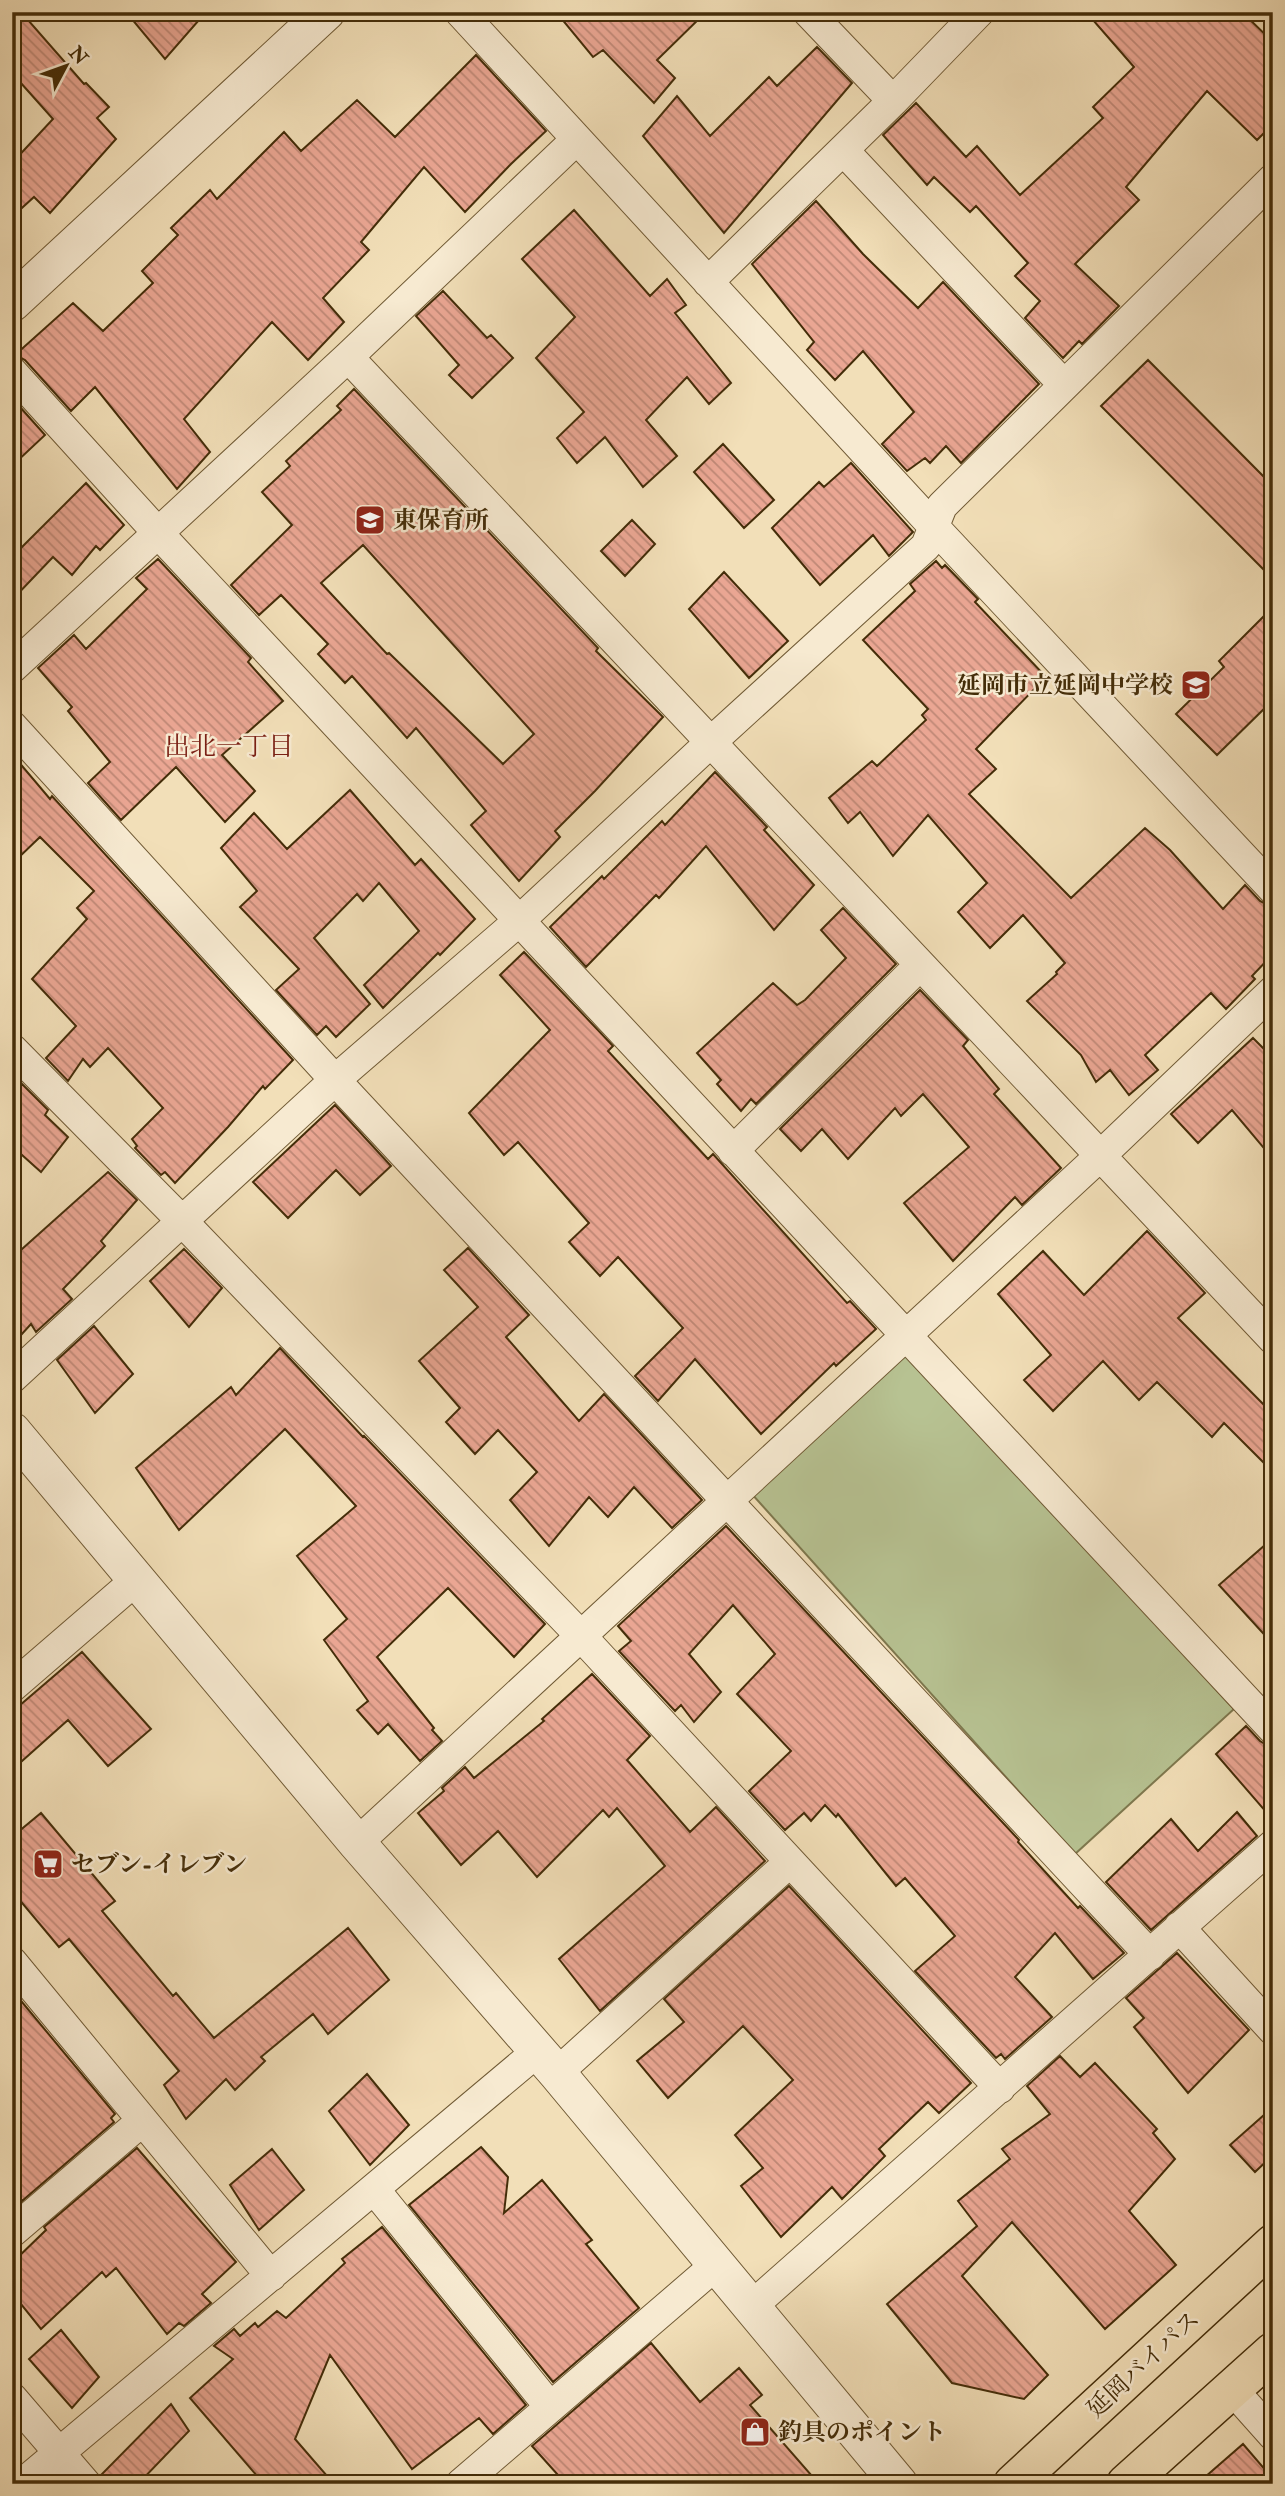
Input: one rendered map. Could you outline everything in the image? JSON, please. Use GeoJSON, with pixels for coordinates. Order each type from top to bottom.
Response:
{"type":"FeatureCollection","features":[{"type":"Feature","properties":{"kind":"highway","name":"延岡バイパス"},"geometry":{"type":"LineString","coordinates":[[1013,2484],[1273,2244]]}},
{"type":"Feature","properties":{"kind":"highway"},"geometry":{"type":"LineString","coordinates":[[1126,2484],[1273,2352]]}},
{"type":"Feature","properties":{"kind":"street"},"geometry":{"type":"LineString","coordinates":[[12,303],[326,12]]}},
{"type":"Feature","properties":{"kind":"street"},"geometry":{"type":"LineString","coordinates":[[460,12],[934,527],[1273,889]]}},
{"type":"Feature","properties":{"kind":"street"},"geometry":{"type":"LineString","coordinates":[[808,12],[893,101]]}},
{"type":"Feature","properties":{"kind":"street"},"geometry":{"type":"LineString","coordinates":[[708,282],[893,101],[979,12]]}},
{"type":"Feature","properties":{"kind":"street"},"geometry":{"type":"LineString","coordinates":[[12,668],[348,357],[576,139]]}},
{"type":"Feature","properties":{"kind":"street"},"geometry":{"type":"LineString","coordinates":[[843,150],[1064,385]]}},
{"type":"Feature","properties":{"kind":"street"},"geometry":{"type":"LineString","coordinates":[[12,1378],[335,1080],[520,920],[926,546],[942,506],[1273,179]]}},
{"type":"Feature","properties":{"kind":"street"},"geometry":{"type":"LineString","coordinates":[[348,357],[1273,1339]]}},
{"type":"Feature","properties":{"kind":"street"},"geometry":{"type":"LineString","coordinates":[[12,372],[158,533],[1273,1729]]}},
{"type":"Feature","properties":{"kind":"street"},"geometry":{"type":"LineString","coordinates":[[12,726],[335,1080],[1150,1955]]}},
{"type":"Feature","properties":{"kind":"street"},"geometry":{"type":"LineString","coordinates":[[733,1151],[920,965]]}},
{"type":"Feature","properties":{"kind":"street"},"geometry":{"type":"LineString","coordinates":[[357,1843],[1099,1157],[1273,991]]}},
{"type":"Feature","properties":{"kind":"street"},"geometry":{"type":"LineString","coordinates":[[12,1049],[182,1221],[581,1636],[1000,2088]]}},
{"type":"Feature","properties":{"kind":"street"},"geometry":{"type":"LineString","coordinates":[[12,1431],[357,1843],[547,2062],[899,2484]]}},
{"type":"Feature","properties":{"kind":"street"},"geometry":{"type":"LineString","coordinates":[[12,1687],[136,1580]]}},
{"type":"Feature","properties":{"kind":"street"},"geometry":{"type":"LineString","coordinates":[[752,2306],[1273,1845]]}},
{"type":"Feature","properties":{"kind":"street"},"geometry":{"type":"LineString","coordinates":[[22,2484],[374,2189],[547,2062],[790,1862]]}},
{"type":"Feature","properties":{"kind":"street"},"geometry":{"type":"LineString","coordinates":[[1179,1927],[1273,2030]]}},
{"type":"Feature","properties":{"kind":"street"},"geometry":{"type":"LineString","coordinates":[[12,1962],[271,2276]]}},
{"type":"Feature","properties":{"kind":"street"},"geometry":{"type":"LineString","coordinates":[[12,2232],[142,2120]]}},
{"type":"Feature","properties":{"kind":"street"},"geometry":{"type":"LineString","coordinates":[[374,2189],[550,2407]]}},
{"type":"Feature","properties":{"kind":"street"},"geometry":{"type":"LineString","coordinates":[[461,2484],[717,2264]]}},
{"type":"Feature","properties":{"kind":"street"},"geometry":{"type":"LineString","coordinates":[[1232,2389],[1273,2435]]}},
{"type":"Feature","properties":{"kind":"street"},"geometry":{"type":"LineString","coordinates":[[12,2398],[86,2484]]}},
{"type":"Feature","properties":{"kind":"green space"},"geometry":{"type":"Polygon","coordinates":[[[903,1350],[1234,1709],[1075,1854],[751,1493],[903,1350]]]}},
{"type":"Feature","properties":{"kind":"building"},"geometry":{"type":"Polygon","coordinates":[[[12,12],[21,12],[84,84],[109,107],[97,118],[116,139],[50,213],[34,197],[12,217],[12,163],[53,119],[12,73],[12,12]]]}},
{"type":"Feature","properties":{"kind":"building"},"geometry":{"type":"Polygon","coordinates":[[[126,12],[206,12],[165,59],[126,12]]]}},
{"type":"Feature","properties":{"kind":"building"},"geometry":{"type":"Polygon","coordinates":[[[556,12],[706,12],[657,60],[675,78],[654,103],[603,50],[593,57],[556,12]]]}},
{"type":"Feature","properties":{"kind":"building"},"geometry":{"type":"Polygon","coordinates":[[[1086,12],[1242,12],[1273,42],[1273,124],[1257,140],[1207,91],[1126,187],[1139,200],[1075,264],[1119,306],[1082,344],[1079,341],[1063,358],[1025,318],[1040,301],[1015,276],[1028,263],[976,206],[970,212],[934,177],[927,185],[883,135],[916,103],[966,157],[977,146],[1020,195],[1103,118],[1093,107],[1134,67],[1086,12]]]}},
{"type":"Feature","properties":{"kind":"building"},"geometry":{"type":"Polygon","coordinates":[[[817,47],[852,83],[724,233],[643,136],[677,96],[710,136],[769,77],[777,86],[817,47]]]}},
{"type":"Feature","properties":{"kind":"building"},"geometry":{"type":"Polygon","coordinates":[[[476,55],[546,131],[465,212],[424,167],[361,242],[369,250],[323,298],[344,322],[308,360],[272,322],[184,419],[210,452],[177,489],[95,387],[71,411],[25,360],[15,355],[73,303],[103,331],[153,283],[142,271],[178,235],[171,228],[210,190],[217,199],[284,132],[301,151],[357,100],[395,137],[476,55]]]}},
{"type":"Feature","properties":{"kind":"building"},"geometry":{"type":"Polygon","coordinates":[[[816,201],[863,254],[918,308],[943,282],[1039,384],[961,463],[946,446],[930,463],[925,458],[907,471],[882,444],[914,412],[863,351],[835,380],[807,350],[814,342],[752,264],[816,201]]]}},
{"type":"Feature","properties":{"kind":"building"},"geometry":{"type":"Polygon","coordinates":[[[574,210],[650,296],[667,279],[686,305],[675,313],[731,383],[709,404],[687,377],[646,420],[677,456],[643,487],[605,437],[577,463],[557,438],[584,412],[536,358],[575,317],[522,259],[574,210]]]}},
{"type":"Feature","properties":{"kind":"building"},"geometry":{"type":"Polygon","coordinates":[[[443,291],[487,338],[491,335],[513,358],[472,398],[449,375],[459,365],[416,316],[443,291]]]}},
{"type":"Feature","properties":{"kind":"building"},"geometry":{"type":"Polygon","coordinates":[[[1148,360],[1273,486],[1273,579],[1101,406],[1148,360]]]}},
{"type":"Feature","properties":{"kind":"building"},"geometry":{"type":"Polygon","coordinates":[[[354,389],[598,648],[596,651],[663,717],[555,831],[560,837],[519,881],[471,825],[486,811],[416,728],[407,738],[352,676],[345,683],[318,654],[328,644],[281,595],[259,615],[231,585],[292,525],[262,492],[290,466],[286,461],[341,410],[337,406],[354,389]],[[363,545],[321,583],[387,654],[389,653],[503,764],[534,734],[363,545]]]}},
{"type":"Feature","properties":{"kind":"building"},"geometry":{"type":"Polygon","coordinates":[[[12,398],[45,435],[12,466],[12,398]]]}},
{"type":"Feature","properties":{"kind":"building"},"geometry":{"type":"Polygon","coordinates":[[[723,444],[774,500],[744,528],[694,472],[723,444]]]}},
{"type":"Feature","properties":{"kind":"building"},"geometry":{"type":"Polygon","coordinates":[[[851,463],[913,532],[889,556],[873,535],[820,585],[772,528],[819,482],[824,487],[851,463]]]}},
{"type":"Feature","properties":{"kind":"building"},"geometry":{"type":"Polygon","coordinates":[[[86,483],[124,525],[100,550],[96,546],[72,575],[53,557],[12,600],[12,557],[86,483]]]}},
{"type":"Feature","properties":{"kind":"building"},"geometry":{"type":"Polygon","coordinates":[[[632,520],[655,544],[625,576],[601,551],[632,520]]]}},
{"type":"Feature","properties":{"kind":"building"},"geometry":{"type":"Polygon","coordinates":[[[158,559],[251,658],[248,662],[283,701],[222,755],[255,791],[225,822],[176,767],[121,820],[88,783],[110,762],[68,711],[72,707],[38,668],[74,635],[86,649],[147,589],[136,578],[158,559]]]}},
{"type":"Feature","properties":{"kind":"building"},"geometry":{"type":"Polygon","coordinates":[[[936,561],[942,568],[945,565],[978,599],[975,602],[1046,677],[976,749],[996,769],[969,794],[1071,898],[1145,828],[1170,850],[1223,909],[1245,885],[1260,901],[1273,908],[1273,954],[1252,976],[1255,979],[1226,1009],[1211,993],[1145,1055],[1158,1070],[1129,1095],[1110,1070],[1096,1082],[1081,1055],[1027,1001],[1057,974],[1065,963],[1023,915],[990,948],[958,912],[987,883],[928,815],[893,856],[860,812],[848,823],[829,798],[872,761],[877,766],[926,720],[922,715],[928,709],[863,640],[915,591],[910,584],[936,561]]]}},
{"type":"Feature","properties":{"kind":"building"},"geometry":{"type":"Polygon","coordinates":[[[724,572],[788,641],[749,678],[689,609],[724,572]]]}},
{"type":"Feature","properties":{"kind":"building"},"geometry":{"type":"Polygon","coordinates":[[[1273,607],[1273,700],[1217,755],[1176,714],[1224,667],[1219,661],[1273,607]]]}},
{"type":"Feature","properties":{"kind":"building"},"geometry":{"type":"Polygon","coordinates":[[[12,754],[50,799],[52,796],[293,1060],[265,1089],[263,1086],[175,1183],[165,1172],[161,1175],[135,1148],[137,1146],[132,1139],[163,1108],[108,1048],[90,1067],[83,1059],[68,1081],[46,1058],[76,1026],[32,979],[87,919],[77,908],[94,891],[40,837],[12,864],[12,754]]]}},
{"type":"Feature","properties":{"kind":"building"},"geometry":{"type":"Polygon","coordinates":[[[715,772],[767,827],[764,830],[814,885],[774,930],[706,846],[659,898],[656,895],[586,967],[550,927],[602,876],[604,879],[662,821],[665,825],[715,772]]]}},
{"type":"Feature","properties":{"kind":"building"},"geometry":{"type":"Polygon","coordinates":[[[350,790],[415,865],[421,859],[475,919],[383,1008],[364,985],[419,931],[379,883],[363,901],[357,894],[314,938],[370,1004],[336,1037],[326,1026],[317,1035],[276,990],[299,969],[240,907],[257,891],[221,848],[254,813],[287,849],[350,790]]]}},
{"type":"Feature","properties":{"kind":"building"},"geometry":{"type":"Polygon","coordinates":[[[843,908],[896,964],[756,1104],[751,1099],[741,1111],[717,1084],[721,1080],[697,1053],[773,983],[797,1005],[805,1000],[846,958],[821,930],[843,908]]]}},
{"type":"Feature","properties":{"kind":"building"},"geometry":{"type":"Polygon","coordinates":[[[524,952],[613,1046],[608,1051],[708,1159],[713,1154],[847,1303],[850,1301],[876,1329],[836,1366],[834,1363],[761,1434],[695,1359],[658,1401],[635,1376],[683,1328],[618,1257],[600,1276],[569,1242],[589,1223],[518,1142],[504,1155],[469,1113],[550,1030],[500,975],[524,952]]]}},
{"type":"Feature","properties":{"kind":"building"},"geometry":{"type":"Polygon","coordinates":[[[920,990],[968,1040],[963,1046],[999,1089],[994,1094],[1061,1168],[1022,1205],[1015,1197],[953,1261],[904,1203],[969,1147],[923,1094],[901,1116],[895,1108],[848,1159],[822,1129],[801,1151],[780,1129],[920,990]]]}},
{"type":"Feature","properties":{"kind":"building"},"geometry":{"type":"Polygon","coordinates":[[[1253,1038],[1273,1058],[1273,1159],[1232,1110],[1198,1143],[1171,1114],[1253,1038]]]}},
{"type":"Feature","properties":{"kind":"building"},"geometry":{"type":"Polygon","coordinates":[[[22,1084],[48,1110],[45,1115],[68,1137],[41,1172],[12,1146],[12,1095],[22,1084]]]}},
{"type":"Feature","properties":{"kind":"building"},"geometry":{"type":"Polygon","coordinates":[[[335,1105],[391,1166],[360,1195],[336,1170],[288,1218],[253,1182],[335,1105]]]}},
{"type":"Feature","properties":{"kind":"building"},"geometry":{"type":"Polygon","coordinates":[[[108,1172],[137,1200],[101,1241],[105,1246],[63,1289],[72,1299],[36,1332],[31,1324],[12,1345],[12,1258],[108,1172]]]}},
{"type":"Feature","properties":{"kind":"building"},"geometry":{"type":"Polygon","coordinates":[[[1147,1231],[1205,1293],[1178,1318],[1273,1414],[1273,1472],[1224,1423],[1212,1437],[1157,1382],[1139,1400],[1103,1361],[1053,1411],[1024,1380],[1051,1355],[998,1294],[1043,1251],[1084,1295],[1147,1231]]]}},
{"type":"Feature","properties":{"kind":"building"},"geometry":{"type":"Polygon","coordinates":[[[468,1248],[529,1315],[506,1337],[579,1421],[604,1394],[702,1500],[672,1528],[634,1487],[608,1517],[589,1497],[549,1546],[510,1500],[537,1472],[498,1430],[475,1454],[446,1422],[460,1408],[419,1361],[478,1307],[444,1270],[468,1248]]]}},
{"type":"Feature","properties":{"kind":"building"},"geometry":{"type":"Polygon","coordinates":[[[184,1249],[222,1288],[189,1327],[150,1281],[184,1249]]]}},
{"type":"Feature","properties":{"kind":"building"},"geometry":{"type":"Polygon","coordinates":[[[94,1326],[133,1374],[95,1413],[57,1360],[94,1326]]]}},
{"type":"Feature","properties":{"kind":"building"},"geometry":{"type":"Polygon","coordinates":[[[280,1348],[545,1624],[514,1657],[448,1588],[377,1657],[442,1741],[420,1761],[388,1724],[378,1734],[357,1710],[368,1701],[324,1640],[347,1619],[297,1556],[356,1506],[285,1429],[179,1530],[136,1468],[231,1387],[236,1395],[280,1348]]]}},
{"type":"Feature","properties":{"kind":"building"},"geometry":{"type":"Polygon","coordinates":[[[726,1526],[1019,1840],[1078,1908],[1080,1906],[1124,1953],[1093,1979],[1055,1933],[1015,1977],[1052,2017],[1005,2059],[1001,2054],[996,2058],[915,1971],[955,1936],[905,1878],[896,1886],[838,1814],[836,1817],[825,1805],[811,1821],[804,1813],[785,1830],[749,1791],[791,1751],[737,1694],[775,1654],[733,1605],[689,1654],[721,1692],[694,1722],[681,1705],[675,1711],[619,1651],[631,1641],[618,1626],[726,1526]]]}},
{"type":"Feature","properties":{"kind":"building"},"geometry":{"type":"Polygon","coordinates":[[[1273,1538],[1273,1644],[1219,1585],[1273,1538]]]}},
{"type":"Feature","properties":{"kind":"building"},"geometry":{"type":"Polygon","coordinates":[[[82,1652],[151,1729],[108,1766],[68,1720],[12,1770],[12,1712],[82,1652]]]}},
{"type":"Feature","properties":{"kind":"building"},"geometry":{"type":"Polygon","coordinates":[[[592,1674],[650,1736],[627,1760],[690,1832],[716,1807],[765,1861],[600,2011],[559,1959],[665,1866],[617,1808],[609,1817],[603,1810],[537,1877],[498,1831],[461,1865],[418,1813],[444,1791],[442,1788],[465,1767],[474,1778],[544,1721],[542,1719],[592,1674]]]}},
{"type":"Feature","properties":{"kind":"building"},"geometry":{"type":"Polygon","coordinates":[[[1246,1726],[1260,1741],[1273,1749],[1273,1820],[1216,1754],[1246,1726]]]}},
{"type":"Feature","properties":{"kind":"building"},"geometry":{"type":"Polygon","coordinates":[[[1237,1812],[1257,1836],[1151,1930],[1106,1882],[1171,1819],[1198,1851],[1237,1812]]]}},
{"type":"Feature","properties":{"kind":"building"},"geometry":{"type":"Polygon","coordinates":[[[41,1813],[115,1901],[102,1911],[173,1996],[176,1993],[214,2038],[348,1928],[389,1980],[328,2034],[313,2014],[261,2057],[265,2061],[235,2090],[226,2079],[186,2119],[164,2085],[179,2071],[69,1939],[59,1947],[12,1891],[12,1837],[41,1813]]]}},
{"type":"Feature","properties":{"kind":"building"},"geometry":{"type":"Polygon","coordinates":[[[789,1886],[971,2083],[939,2113],[928,2102],[879,2149],[885,2156],[842,2199],[832,2187],[781,2237],[741,2186],[763,2168],[735,2135],[793,2080],[743,2026],[668,2098],[637,2061],[684,2022],[664,1999],[789,1886]]]}},
{"type":"Feature","properties":{"kind":"building"},"geometry":{"type":"Polygon","coordinates":[[[1177,1953],[1249,2030],[1188,2093],[1134,2027],[1144,2018],[1126,1998],[1177,1953]]]}},
{"type":"Feature","properties":{"kind":"building"},"geometry":{"type":"Polygon","coordinates":[[[12,1990],[115,2114],[111,2118],[114,2122],[22,2201],[12,2189],[12,1990]]]}},
{"type":"Feature","properties":{"kind":"building"},"geometry":{"type":"Polygon","coordinates":[[[1060,2056],[1080,2077],[1095,2063],[1157,2129],[1153,2133],[1175,2159],[1129,2211],[1176,2265],[1105,2329],[1012,2222],[962,2276],[1048,2375],[1024,2399],[952,2383],[887,2304],[977,2226],[958,2201],[1010,2159],[1002,2149],[1050,2114],[1027,2086],[1060,2056]]]}},
{"type":"Feature","properties":{"kind":"building"},"geometry":{"type":"Polygon","coordinates":[[[367,2074],[409,2125],[370,2165],[329,2111],[367,2074]]]}},
{"type":"Feature","properties":{"kind":"building"},"geometry":{"type":"Polygon","coordinates":[[[1273,2107],[1273,2155],[1255,2172],[1230,2145],[1273,2107]]]}},
{"type":"Feature","properties":{"kind":"building"},"geometry":{"type":"Polygon","coordinates":[[[481,2147],[508,2177],[504,2213],[542,2180],[592,2240],[586,2244],[639,2308],[553,2382],[409,2205],[481,2147]]]}},
{"type":"Feature","properties":{"kind":"building"},"geometry":{"type":"Polygon","coordinates":[[[137,2148],[236,2262],[202,2294],[211,2303],[184,2326],[179,2323],[167,2334],[116,2268],[106,2277],[102,2272],[41,2329],[12,2293],[12,2263],[46,2230],[44,2227],[137,2148]]]}},
{"type":"Feature","properties":{"kind":"building"},"geometry":{"type":"Polygon","coordinates":[[[272,2149],[304,2190],[259,2230],[230,2185],[272,2149]]]}},
{"type":"Feature","properties":{"kind":"building"},"geometry":{"type":"Polygon","coordinates":[[[382,2227],[526,2405],[493,2434],[479,2418],[412,2469],[330,2355],[295,2439],[334,2484],[264,2484],[190,2398],[233,2359],[214,2346],[234,2329],[240,2336],[255,2323],[258,2327],[277,2311],[286,2318],[345,2263],[342,2259],[382,2227]]]}},
{"type":"Feature","properties":{"kind":"building"},"geometry":{"type":"Polygon","coordinates":[[[61,2330],[99,2377],[72,2408],[29,2359],[61,2330]]]}},
{"type":"Feature","properties":{"kind":"building"},"geometry":{"type":"Polygon","coordinates":[[[651,2343],[700,2402],[739,2368],[762,2395],[750,2405],[819,2484],[566,2484],[532,2446],[651,2343]]]}},
{"type":"Feature","properties":{"kind":"building"},"geometry":{"type":"Polygon","coordinates":[[[171,2404],[189,2431],[138,2484],[103,2484],[101,2475],[171,2404]]]}},
{"type":"Feature","properties":{"kind":"building"},"geometry":{"type":"Polygon","coordinates":[[[1243,2444],[1273,2479],[1273,2484],[1197,2484],[1243,2444]]]}},
{"type":"Feature","properties":{"kind":"place","name":"東保育所"},"geometry":{"type":"Point","coordinates":[370,520]}},
{"type":"Feature","properties":{"kind":"place","name":"延岡市立延岡中学校"},"geometry":{"type":"Point","coordinates":[1196,685]}},
{"type":"Feature","properties":{"kind":"place","name":"セブン-イレブン"},"geometry":{"type":"Point","coordinates":[48,1864]}},
{"type":"Feature","properties":{"kind":"place","name":"釣具のポイント"},"geometry":{"type":"Point","coordinates":[755,2432]}},
{"type":"Feature","properties":{"kind":"district","name":"出北一丁目"},"geometry":{"type":"Point","coordinates":[229,746]}}]}
